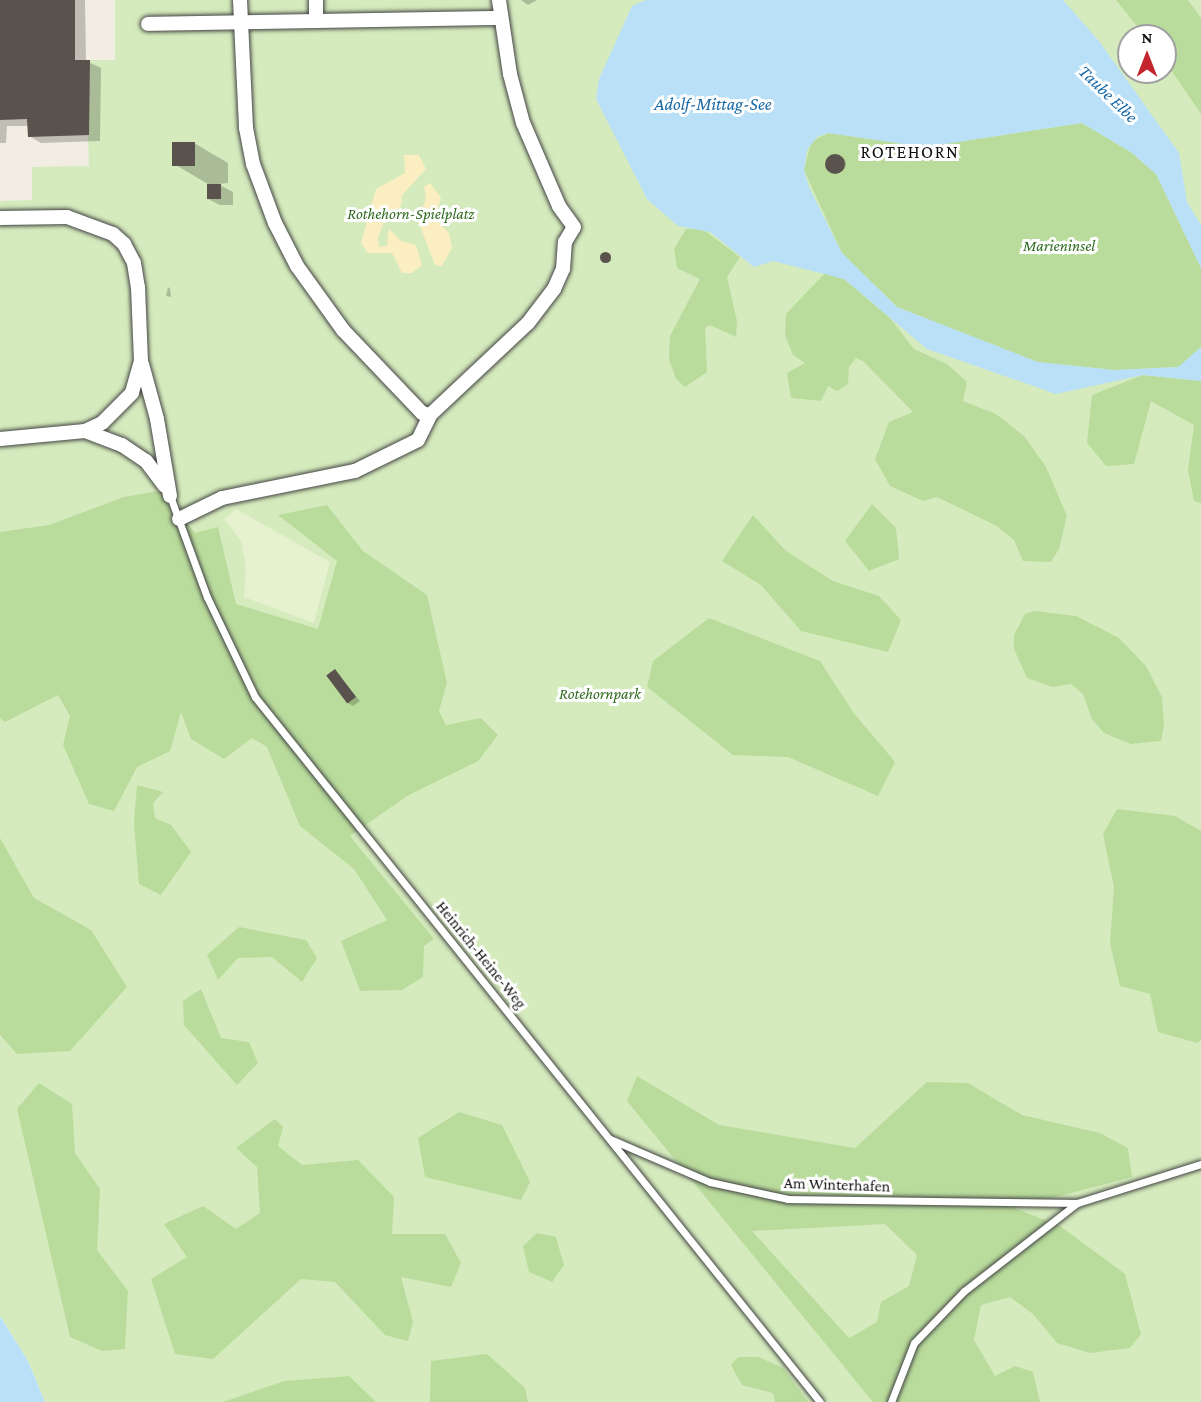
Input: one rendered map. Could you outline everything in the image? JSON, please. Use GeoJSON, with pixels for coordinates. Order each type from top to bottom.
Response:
{"type":"FeatureCollection","features":[{"type":"Feature","properties":{"kind":"street"},"geometry":{"type":"LineString","coordinates":[[240,0],[250,153],[283,241],[343,330],[422,412],[430,415]]}},
{"type":"Feature","properties":{"kind":"street"},"geometry":{"type":"LineString","coordinates":[[316,0],[316,21]]}},
{"type":"Feature","properties":{"kind":"street"},"geometry":{"type":"LineString","coordinates":[[178,519],[222,498],[356,471],[418,440],[430,415],[538,311],[559,281],[565,242],[574,227],[559,206],[523,123],[500,18],[499,0]]}},
{"type":"Feature","properties":{"kind":"street"},"geometry":{"type":"LineString","coordinates":[[148,24],[500,18]]}},
{"type":"Feature","properties":{"kind":"street"},"geometry":{"type":"LineString","coordinates":[[0,218],[67,217],[113,234],[124,244],[134,262],[137,279],[141,361],[126,400],[102,423],[85,431],[0,439]]}},
{"type":"Feature","properties":{"kind":"street","name":"Heinrich-Heine-Weg"},"geometry":{"type":"LineString","coordinates":[[141,361],[157,419],[170,496]]}},
{"type":"Feature","properties":{"kind":"street","name":"Heinrich-Heine-Weg"},"geometry":{"type":"LineString","coordinates":[[85,431],[122,445],[147,461],[162,478],[170,496]]}},
{"type":"Feature","properties":{"kind":"lane","name":"Heinrich-Heine-Weg"},"geometry":{"type":"LineString","coordinates":[[170,496],[207,597],[255,697],[820,1402]]}},
{"type":"Feature","properties":{"kind":"lane","name":"Am Winterhafen"},"geometry":{"type":"LineString","coordinates":[[608,1137],[710,1182],[788,1199],[1077,1203],[1201,1164]]}},
{"type":"Feature","properties":{"kind":"lane","name":"Am Winterhafen"},"geometry":{"type":"LineString","coordinates":[[891,1402],[914,1343],[964,1291],[1077,1203]]}},
{"type":"Feature","properties":{"kind":"green space","name":"Rotehornpark"},"geometry":{"type":"Polygon","coordinates":[[[0,0],[1201,0],[1201,1402],[45,1402],[28,1361],[0,1316],[0,0]]]}},
{"type":"Feature","properties":{"kind":"green space"},"geometry":{"type":"Polygon","coordinates":[[[1116,0],[1188,0],[1201,18],[1201,114],[1177,79],[1177,24],[1135,24],[1116,0]]]}},
{"type":"Feature","properties":{"kind":"green space","name":"Marieninsel"},"geometry":{"type":"Polygon","coordinates":[[[1082,123],[1132,153],[1156,174],[1201,268],[1201,347],[1179,367],[1114,370],[1037,362],[897,307],[842,253],[804,170],[811,142],[828,133],[925,147],[1082,123]]]}},
{"type":"Feature","properties":{"kind":"green space"},"geometry":{"type":"Polygon","coordinates":[[[701,228],[740,257],[727,277],[737,321],[736,337],[710,325],[705,328],[707,372],[685,387],[676,379],[669,359],[670,336],[700,279],[677,268],[674,249],[686,229],[701,228]]]}},
{"type":"Feature","properties":{"kind":"green space"},"geometry":{"type":"Polygon","coordinates":[[[826,272],[844,279],[890,318],[914,349],[947,364],[967,382],[963,401],[996,414],[1024,436],[1046,467],[1067,516],[1059,549],[1051,562],[1023,561],[1014,540],[997,526],[937,497],[923,501],[890,486],[875,459],[889,422],[913,412],[863,361],[856,358],[849,367],[848,384],[837,391],[828,386],[821,401],[791,398],[787,373],[805,363],[793,355],[785,335],[786,314],[826,272]]]}},
{"type":"Feature","properties":{"kind":"green space"},"geometry":{"type":"Polygon","coordinates":[[[1143,375],[1201,381],[1201,503],[1194,501],[1188,470],[1194,425],[1151,401],[1134,464],[1106,466],[1087,443],[1092,395],[1143,375]]]}},
{"type":"Feature","properties":{"kind":"green space"},"geometry":{"type":"Polygon","coordinates":[[[159,491],[195,533],[218,527],[236,604],[318,629],[337,561],[278,515],[327,505],[363,551],[427,595],[447,683],[439,711],[446,725],[481,718],[498,735],[478,761],[407,796],[350,836],[434,939],[424,946],[423,977],[402,990],[360,991],[341,941],[387,920],[354,869],[300,826],[267,747],[252,738],[224,759],[191,739],[181,712],[170,751],[137,767],[114,811],[89,804],[63,745],[70,716],[58,695],[5,722],[0,718],[0,532],[49,525],[124,497],[159,491]]]}},
{"type":"Feature","properties":{"kind":"green space"},"geometry":{"type":"Polygon","coordinates":[[[872,504],[896,528],[899,559],[869,571],[845,541],[872,504]]]}},
{"type":"Feature","properties":{"kind":"green space"},"geometry":{"type":"Polygon","coordinates":[[[236,509],[330,562],[314,623],[244,597],[246,566],[241,541],[224,519],[236,509]]]}},
{"type":"Feature","properties":{"kind":"green space"},"geometry":{"type":"Polygon","coordinates":[[[753,515],[786,551],[833,581],[879,596],[901,620],[888,652],[801,631],[761,585],[722,561],[753,515]]]}},
{"type":"Feature","properties":{"kind":"green space"},"geometry":{"type":"Polygon","coordinates":[[[1034,611],[1076,616],[1119,638],[1146,666],[1162,697],[1164,725],[1161,741],[1131,744],[1104,733],[1092,719],[1083,694],[1071,684],[1053,687],[1027,678],[1014,649],[1014,635],[1025,614],[1034,611]]]}},
{"type":"Feature","properties":{"kind":"green space"},"geometry":{"type":"Polygon","coordinates":[[[709,618],[820,661],[853,712],[895,762],[878,796],[788,757],[733,755],[647,687],[653,661],[709,618]]]}},
{"type":"Feature","properties":{"kind":"green space"},"geometry":{"type":"Polygon","coordinates":[[[137,785],[163,792],[153,803],[155,818],[171,825],[191,852],[161,895],[139,884],[134,823],[137,785]]]}},
{"type":"Feature","properties":{"kind":"green space"},"geometry":{"type":"Polygon","coordinates":[[[1117,809],[1175,816],[1201,831],[1201,1040],[1197,1043],[1158,1032],[1150,994],[1120,986],[1110,943],[1114,887],[1103,834],[1117,809]]]}},
{"type":"Feature","properties":{"kind":"green space"},"geometry":{"type":"Polygon","coordinates":[[[0,838],[34,898],[91,930],[127,987],[70,1051],[17,1054],[0,1035],[0,838]]]}},
{"type":"Feature","properties":{"kind":"green space"},"geometry":{"type":"Polygon","coordinates":[[[239,927],[306,940],[317,958],[302,982],[272,957],[238,958],[218,980],[207,955],[239,927]]]}},
{"type":"Feature","properties":{"kind":"green space"},"geometry":{"type":"Polygon","coordinates":[[[201,989],[221,1038],[249,1042],[258,1063],[237,1085],[184,1025],[183,1001],[201,989]]]}},
{"type":"Feature","properties":{"kind":"green space"},"geometry":{"type":"Polygon","coordinates":[[[637,1076],[719,1125],[855,1148],[927,1082],[968,1083],[1022,1115],[1100,1133],[1128,1148],[1132,1177],[1014,1208],[1060,1226],[1125,1274],[1141,1334],[1130,1348],[1090,1353],[1057,1343],[1033,1314],[1010,1297],[981,1305],[974,1340],[995,1376],[1015,1366],[1033,1372],[1040,1402],[873,1402],[627,1101],[637,1076]],[[885,1224],[752,1231],[849,1338],[877,1322],[881,1302],[909,1286],[917,1255],[885,1224]]]}},
{"type":"Feature","properties":{"kind":"green space"},"geometry":{"type":"Polygon","coordinates":[[[39,1083],[72,1104],[75,1153],[100,1189],[97,1250],[128,1291],[125,1349],[102,1351],[70,1337],[17,1109],[39,1083]]]}},
{"type":"Feature","properties":{"kind":"green space"},"geometry":{"type":"Polygon","coordinates":[[[459,1112],[502,1125],[530,1182],[521,1200],[425,1177],[418,1138],[459,1112]]]}},
{"type":"Feature","properties":{"kind":"green space"},"geometry":{"type":"Polygon","coordinates":[[[275,1119],[283,1127],[278,1146],[302,1165],[358,1160],[394,1197],[392,1234],[445,1234],[461,1263],[451,1287],[401,1277],[413,1322],[408,1341],[385,1335],[335,1282],[301,1279],[213,1359],[175,1354],[151,1279],[187,1257],[164,1224],[203,1206],[236,1229],[260,1213],[257,1167],[236,1148],[275,1119]]]}},
{"type":"Feature","properties":{"kind":"green space"},"geometry":{"type":"Polygon","coordinates":[[[537,1233],[556,1237],[564,1265],[552,1282],[529,1272],[523,1246],[537,1233]]]}},
{"type":"Feature","properties":{"kind":"green space"},"geometry":{"type":"Polygon","coordinates":[[[487,1354],[525,1388],[528,1402],[430,1402],[431,1361],[487,1354]]]}},
{"type":"Feature","properties":{"kind":"green space"},"geometry":{"type":"Polygon","coordinates":[[[738,1357],[759,1357],[783,1368],[808,1402],[775,1402],[773,1393],[742,1385],[731,1365],[738,1357]]]}},
{"type":"Feature","properties":{"kind":"green space"},"geometry":{"type":"Polygon","coordinates":[[[349,1376],[376,1402],[223,1402],[284,1381],[349,1376]]]}},
{"type":"Feature","properties":{"kind":"sand"},"geometry":{"type":"Polygon","coordinates":[[[404,155],[419,155],[426,169],[402,195],[401,206],[384,221],[378,238],[379,247],[387,246],[389,229],[401,241],[416,245],[422,265],[412,273],[402,273],[392,253],[368,253],[361,243],[376,189],[405,173],[404,155]]]}},
{"type":"Feature","properties":{"kind":"sand"},"geometry":{"type":"Polygon","coordinates":[[[430,183],[441,198],[435,219],[449,233],[452,248],[442,266],[435,265],[418,221],[426,198],[424,187],[430,183]]]}},
{"type":"Feature","properties":{"kind":"shaded area"},"geometry":{"type":"Polygon","coordinates":[[[74,0],[115,0],[115,60],[74,60],[74,0]]]}},
{"type":"Feature","properties":{"kind":"shaded area"},"geometry":{"type":"Polygon","coordinates":[[[0,119],[28,119],[88,135],[89,166],[32,167],[32,200],[0,201],[0,119]]]}},
{"type":"Feature","properties":{"kind":"water","name":"Adolf-Mittag-See"},"geometry":{"type":"Polygon","coordinates":[[[646,0],[1063,0],[1099,41],[1117,66],[1117,84],[1130,84],[1179,153],[1187,202],[1201,225],[1201,268],[1156,174],[1132,153],[1082,123],[925,147],[828,133],[817,137],[807,150],[804,170],[809,187],[842,253],[897,307],[1038,362],[1114,370],[1178,367],[1201,347],[1201,381],[1143,375],[1056,394],[927,349],[844,279],[773,261],[754,267],[710,232],[678,226],[647,199],[596,99],[599,79],[632,6],[646,0]]]}},
{"type":"Feature","properties":{"kind":"water"},"geometry":{"type":"Polygon","coordinates":[[[0,1316],[28,1361],[45,1402],[0,1402],[0,1316]]]}},
{"type":"Feature","properties":{"kind":"building"},"geometry":{"type":"Polygon","coordinates":[[[0,0],[75,0],[75,60],[90,60],[89,135],[28,137],[27,119],[0,120],[0,0]]]}},
{"type":"Feature","properties":{"kind":"building"},"geometry":{"type":"Polygon","coordinates":[[[172,142],[195,142],[195,166],[172,166],[172,142]]]}},
{"type":"Feature","properties":{"kind":"building"},"geometry":{"type":"Polygon","coordinates":[[[835,154],[842,157],[845,164],[842,171],[835,174],[828,171],[825,164],[828,157],[835,154]]]}},
{"type":"Feature","properties":{"kind":"building"},"geometry":{"type":"Polygon","coordinates":[[[207,184],[221,184],[221,199],[207,199],[207,184]]]}},
{"type":"Feature","properties":{"kind":"building"},"geometry":{"type":"Polygon","coordinates":[[[605,252],[609,253],[609,261],[605,262],[601,261],[600,257],[601,253],[605,252]]]}},
{"type":"Feature","properties":{"kind":"building"},"geometry":{"type":"Polygon","coordinates":[[[335,669],[356,697],[347,704],[326,676],[335,669]]]}},
{"type":"Feature","properties":{"kind":"district","name":"ROTEHORN"},"geometry":{"type":"Point","coordinates":[910,152]}},
{"type":"Feature","properties":{"kind":"water label","name":"Taube Elbe"},"geometry":{"type":"Point","coordinates":[1108,94]}},
{"type":"Feature","properties":{"kind":"park label","name":"Rothehorn-Spielplatz"},"geometry":{"type":"Point","coordinates":[411,214]}}]}
